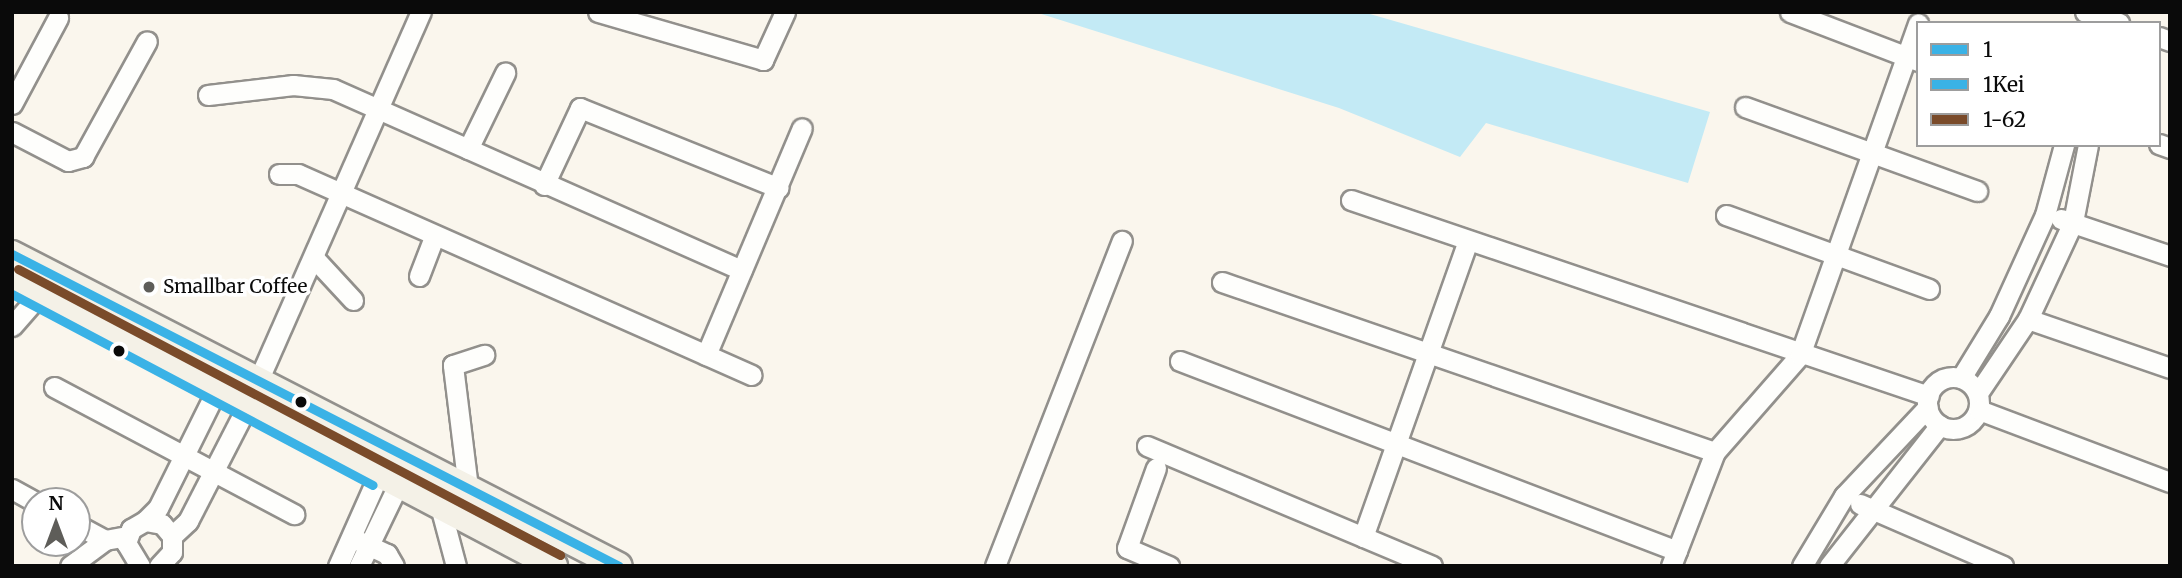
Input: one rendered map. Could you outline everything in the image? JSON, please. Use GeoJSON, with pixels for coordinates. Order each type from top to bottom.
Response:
{"type":"FeatureCollection","features":[{"type":"Feature","properties":{"kind":"main road"},"geometry":{"type":"LineString","coordinates":[[12,254],[620,566]]}},
{"type":"Feature","properties":{"kind":"main road"},"geometry":{"type":"LineString","coordinates":[[12,280],[554,566]]}},
{"type":"Feature","properties":{"kind":"main road"},"geometry":{"type":"LineString","coordinates":[[372,438],[378,474]]}},
{"type":"Feature","properties":{"kind":"main road"},"geometry":{"type":"LineString","coordinates":[[378,474],[410,458]]}},
{"type":"Feature","properties":{"kind":"street"},"geometry":{"type":"LineString","coordinates":[[170,563],[172,536],[188,521],[247,406],[382,111],[421,12]]}},
{"type":"Feature","properties":{"kind":"street"},"geometry":{"type":"LineString","coordinates":[[598,12],[763,60],[785,12]]}},
{"type":"Feature","properties":{"kind":"street"},"geometry":{"type":"LineString","coordinates":[[1790,12],[1911,59]]}},
{"type":"Feature","properties":{"kind":"street"},"geometry":{"type":"LineString","coordinates":[[2083,12],[2110,19]]}},
{"type":"Feature","properties":{"kind":"street"},"geometry":{"type":"LineString","coordinates":[[12,104],[58,18]]}},
{"type":"Feature","properties":{"kind":"street"},"geometry":{"type":"LineString","coordinates":[[1180,361],[1395,439],[1486,481],[1674,558],[1715,452],[1800,355],[1872,152],[1911,59],[1916,33]]}},
{"type":"Feature","properties":{"kind":"street"},"geometry":{"type":"LineString","coordinates":[[12,132],[68,161],[83,157],[147,41]]}},
{"type":"Feature","properties":{"kind":"street"},"geometry":{"type":"LineString","coordinates":[[468,149],[505,73]]}},
{"type":"Feature","properties":{"kind":"street"},"geometry":{"type":"LineString","coordinates":[[208,94],[293,85],[333,89],[544,185],[743,270]]}},
{"type":"Feature","properties":{"kind":"street"},"geometry":{"type":"LineString","coordinates":[[1745,107],[1978,191]]}},
{"type":"Feature","properties":{"kind":"street"},"geometry":{"type":"LineString","coordinates":[[544,185],[580,108],[779,188]]}},
{"type":"Feature","properties":{"kind":"street"},"geometry":{"type":"LineString","coordinates":[[706,355],[779,188],[802,128]]}},
{"type":"Feature","properties":{"kind":"street"},"geometry":{"type":"LineString","coordinates":[[1961,379],[2000,316],[2045,215],[2063,147]]}},
{"type":"Feature","properties":{"kind":"street"},"geometry":{"type":"LineString","coordinates":[[1940,425],[1966,426],[2028,319],[2073,222],[2088,147]]}},
{"type":"Feature","properties":{"kind":"street"},"geometry":{"type":"LineString","coordinates":[[279,174],[298,174],[434,237],[751,375]]}},
{"type":"Feature","properties":{"kind":"street"},"geometry":{"type":"LineString","coordinates":[[1351,200],[1928,401],[1940,425]]}},
{"type":"Feature","properties":{"kind":"street"},"geometry":{"type":"LineString","coordinates":[[1727,215],[1930,289]]}},
{"type":"Feature","properties":{"kind":"street"},"geometry":{"type":"LineString","coordinates":[[2045,215],[2170,256]]}},
{"type":"Feature","properties":{"kind":"street"},"geometry":{"type":"LineString","coordinates":[[418,276],[434,237]]}},
{"type":"Feature","properties":{"kind":"street"},"geometry":{"type":"LineString","coordinates":[[995,566],[1122,241]]}},
{"type":"Feature","properties":{"kind":"street"},"geometry":{"type":"LineString","coordinates":[[1363,537],[1395,439],[1468,241]]}},
{"type":"Feature","properties":{"kind":"street"},"geometry":{"type":"LineString","coordinates":[[315,259],[353,300]]}},
{"type":"Feature","properties":{"kind":"street"},"geometry":{"type":"LineString","coordinates":[[1222,282],[1715,452]]}},
{"type":"Feature","properties":{"kind":"street"},"geometry":{"type":"LineString","coordinates":[[12,326],[40,295]]}},
{"type":"Feature","properties":{"kind":"street"},"geometry":{"type":"LineString","coordinates":[[2028,319],[2170,368]]}},
{"type":"Feature","properties":{"kind":"street"},"geometry":{"type":"LineString","coordinates":[[468,488],[453,365],[484,355]]}},
{"type":"Feature","properties":{"kind":"street"},"geometry":{"type":"LineString","coordinates":[[1801,566],[1844,496],[1928,401],[1941,380],[1961,379]]}},
{"type":"Feature","properties":{"kind":"street"},"geometry":{"type":"LineString","coordinates":[[1961,379],[1978,402],[2170,482]]}},
{"type":"Feature","properties":{"kind":"street"},"geometry":{"type":"LineString","coordinates":[[54,387],[294,514]]}},
{"type":"Feature","properties":{"kind":"street"},"geometry":{"type":"LineString","coordinates":[[70,566],[105,540],[127,536],[158,508],[217,389]]}},
{"type":"Feature","properties":{"kind":"street"},"geometry":{"type":"LineString","coordinates":[[1829,566],[1869,509],[1940,425]]}},
{"type":"Feature","properties":{"kind":"street"},"geometry":{"type":"LineString","coordinates":[[1147,446],[1432,566]]}},
{"type":"Feature","properties":{"kind":"street"},"geometry":{"type":"LineString","coordinates":[[1156,468],[1127,548],[1168,566]]}},
{"type":"Feature","properties":{"kind":"street"},"geometry":{"type":"LineString","coordinates":[[338,566],[378,474]]}},
{"type":"Feature","properties":{"kind":"street"},"geometry":{"type":"LineString","coordinates":[[359,566],[370,547],[378,474]]}},
{"type":"Feature","properties":{"kind":"street"},"geometry":{"type":"LineString","coordinates":[[1844,496],[2003,566]]}},
{"type":"Feature","properties":{"kind":"street"},"geometry":{"type":"LineString","coordinates":[[440,506],[456,566]]}},
{"type":"Feature","properties":{"kind":"street"},"geometry":{"type":"LineString","coordinates":[[145,521],[162,524],[172,536]]}},
{"type":"Feature","properties":{"kind":"street"},"geometry":{"type":"LineString","coordinates":[[91,532],[105,540]]}},
{"type":"Feature","properties":{"kind":"street"},"geometry":{"type":"LineString","coordinates":[[127,536],[127,551],[140,566]]}},
{"type":"Feature","properties":{"kind":"street"},"geometry":{"type":"LineString","coordinates":[[352,537],[394,566]]}},
{"type":"Feature","properties":{"kind":"water"},"geometry":{"type":"Polygon","coordinates":[[[1035,12],[1363,12],[1710,112],[1688,183],[1486,123],[1460,157],[1339,108],[1035,12]]]}},
{"type":"Feature","properties":{"kind":"transit line","name":"1"},"geometry":{"type":"LineString","coordinates":[[12,254],[619,566]]}},
{"type":"Feature","properties":{"kind":"transit line","name":"1-62"},"geometry":{"type":"LineString","coordinates":[[18,269],[560,555]]}},
{"type":"Feature","properties":{"kind":"transit line","name":"1Kei"},"geometry":{"type":"LineString","coordinates":[[12,294],[373,485]]}},
{"type":"Feature","properties":{"kind":"place","name":"Smallbar Coffee"},"geometry":{"type":"Point","coordinates":[149,287]}}]}
